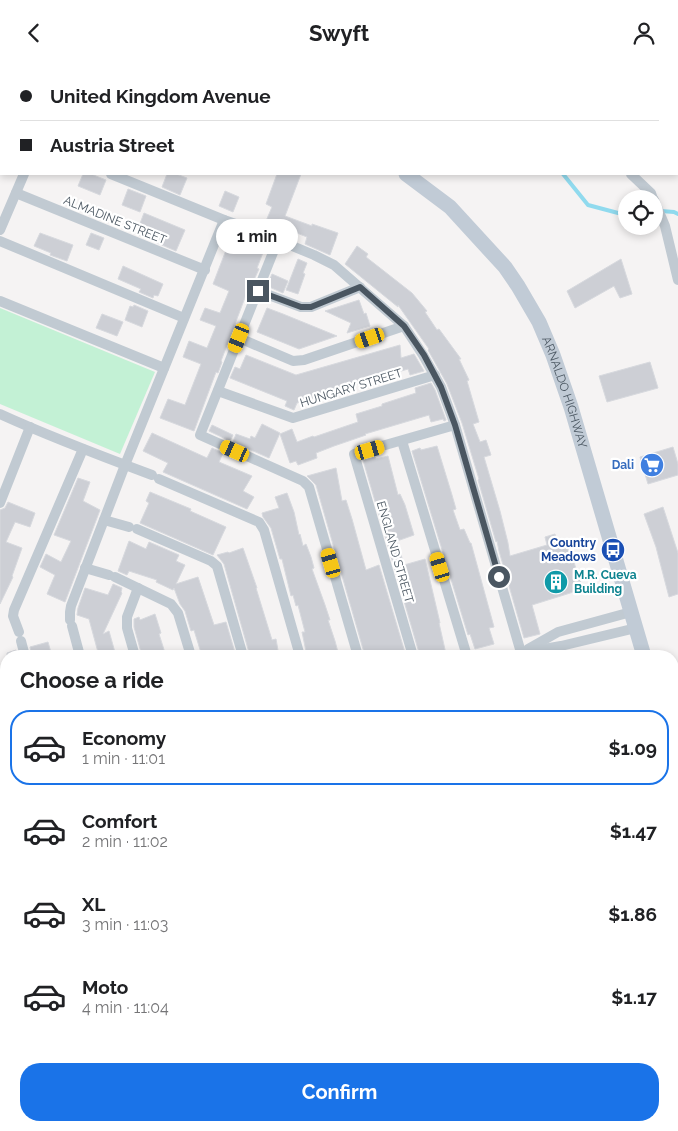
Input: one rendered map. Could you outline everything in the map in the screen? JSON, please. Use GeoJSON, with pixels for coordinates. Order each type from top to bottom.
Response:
{"type":"FeatureCollection","features":[{"type":"Feature","properties":{"kind":"main road","name":"ARNALDO HIGHWAY"},"geometry":{"type":"LineString","coordinates":[[410,175],[450,207],[505,267],[538,322],[553,355],[571,407],[642,650]]}},
{"type":"Feature","properties":{"kind":"street"},"geometry":{"type":"LineString","coordinates":[[0,230],[24,175]]}},
{"type":"Feature","properties":{"kind":"street"},"geometry":{"type":"LineString","coordinates":[[113,175],[278,240],[334,265],[404,326],[435,375],[455,425],[517,650]]}},
{"type":"Feature","properties":{"kind":"street"},"geometry":{"type":"LineString","coordinates":[[632,175],[648,190]]}},
{"type":"Feature","properties":{"kind":"street","name":"ALMADINE STREET"},"geometry":{"type":"LineString","coordinates":[[16,193],[205,270]]}},
{"type":"Feature","properties":{"kind":"street"},"geometry":{"type":"LineString","coordinates":[[78,650],[71,623],[71,606],[125,465],[224,220]]}},
{"type":"Feature","properties":{"kind":"street"},"geometry":{"type":"LineString","coordinates":[[663,221],[678,281]]}},
{"type":"Feature","properties":{"kind":"street"},"geometry":{"type":"LineString","coordinates":[[278,240],[200,435],[303,481],[309,487],[356,650]]}},
{"type":"Feature","properties":{"kind":"street"},"geometry":{"type":"LineString","coordinates":[[0,241],[184,318]]}},
{"type":"Feature","properties":{"kind":"street"},"geometry":{"type":"LineString","coordinates":[[258,291],[301,307],[311,307],[360,287]]}},
{"type":"Feature","properties":{"kind":"street"},"geometry":{"type":"LineString","coordinates":[[0,301],[164,368]]}},
{"type":"Feature","properties":{"kind":"street"},"geometry":{"type":"LineString","coordinates":[[239,338],[293,361],[304,360],[404,326]]}},
{"type":"Feature","properties":{"kind":"street","name":"HUNGARY STREET"},"geometry":{"type":"LineString","coordinates":[[218,391],[293,418],[435,375]]}},
{"type":"Feature","properties":{"kind":"street"},"geometry":{"type":"LineString","coordinates":[[0,414],[82,449],[156,477],[259,522],[264,530],[298,650]]}},
{"type":"Feature","properties":{"kind":"street"},"geometry":{"type":"LineString","coordinates":[[455,425],[402,441],[465,650]]}},
{"type":"Feature","properties":{"kind":"street"},"geometry":{"type":"LineString","coordinates":[[0,503],[30,427]]}},
{"type":"Feature","properties":{"kind":"street","name":"ENGLAND STREET"},"geometry":{"type":"LineString","coordinates":[[402,441],[354,454],[410,650]]}},
{"type":"Feature","properties":{"kind":"street"},"geometry":{"type":"LineString","coordinates":[[24,650],[13,616],[14,610],[82,449]]}},
{"type":"Feature","properties":{"kind":"street"},"geometry":{"type":"LineString","coordinates":[[104,520],[133,528],[211,561],[217,566],[241,650]]}},
{"type":"Feature","properties":{"kind":"street"},"geometry":{"type":"LineString","coordinates":[[86,568],[112,576],[171,604],[178,613],[189,650]]}},
{"type":"Feature","properties":{"kind":"street"},"geometry":{"type":"LineString","coordinates":[[133,650],[127,628],[127,617],[138,588]]}},
{"type":"Feature","properties":{"kind":"street"},"geometry":{"type":"LineString","coordinates":[[527,650],[558,632],[631,612]]}},
{"type":"Feature","properties":{"kind":"street"},"geometry":{"type":"LineString","coordinates":[[542,650],[636,628]]}},
{"type":"Feature","properties":{"kind":"green space"},"geometry":{"type":"Polygon","coordinates":[[[0,308],[155,372],[120,454],[0,404],[0,308]]]}},
{"type":"Feature","properties":{"kind":"building"},"geometry":{"type":"Polygon","coordinates":[[[83,175],[94,175],[106,180],[100,195],[78,186],[83,175]]]}},
{"type":"Feature","properties":{"kind":"building"},"geometry":{"type":"Polygon","coordinates":[[[167,175],[179,175],[187,178],[180,195],[162,187],[167,175]]]}},
{"type":"Feature","properties":{"kind":"building"},"geometry":{"type":"Polygon","coordinates":[[[277,175],[301,175],[285,216],[338,233],[330,255],[305,244],[307,237],[266,221],[272,207],[266,204],[277,175]]]}},
{"type":"Feature","properties":{"kind":"building"},"geometry":{"type":"Polygon","coordinates":[[[128,189],[146,196],[140,212],[122,205],[128,189]]]}},
{"type":"Feature","properties":{"kind":"building"},"geometry":{"type":"Polygon","coordinates":[[[225,191],[239,197],[233,212],[219,206],[225,191]]]}},
{"type":"Feature","properties":{"kind":"building"},"geometry":{"type":"Polygon","coordinates":[[[144,213],[185,230],[176,251],[136,234],[144,213]]]}},
{"type":"Feature","properties":{"kind":"building"},"geometry":{"type":"Polygon","coordinates":[[[233,232],[266,245],[257,268],[259,269],[254,280],[252,279],[218,373],[216,372],[194,431],[160,418],[168,399],[185,405],[201,364],[183,357],[189,341],[207,348],[216,326],[200,320],[205,308],[220,313],[229,291],[213,284],[233,232]]]}},
{"type":"Feature","properties":{"kind":"building"},"geometry":{"type":"Polygon","coordinates":[[[40,233],[73,245],[67,261],[50,255],[51,253],[34,246],[40,233]]]}},
{"type":"Feature","properties":{"kind":"building"},"geometry":{"type":"Polygon","coordinates":[[[91,233],[104,238],[99,250],[86,245],[91,233]]]}},
{"type":"Feature","properties":{"kind":"building"},"geometry":{"type":"Polygon","coordinates":[[[357,246],[368,254],[366,257],[412,293],[427,311],[425,312],[437,330],[439,329],[461,359],[459,359],[469,380],[467,381],[479,422],[473,424],[480,442],[486,440],[491,455],[484,457],[500,511],[510,556],[547,545],[545,537],[555,534],[557,542],[566,539],[583,589],[532,605],[540,634],[524,638],[479,479],[462,423],[447,384],[429,349],[398,305],[398,307],[345,264],[357,246]]]}},
{"type":"Feature","properties":{"kind":"building"},"geometry":{"type":"Polygon","coordinates":[[[298,259],[307,263],[298,294],[286,290],[298,259]]]}},
{"type":"Feature","properties":{"kind":"building"},"geometry":{"type":"Polygon","coordinates":[[[621,259],[632,294],[620,298],[614,286],[575,308],[567,291],[621,259]]]}},
{"type":"Feature","properties":{"kind":"building"},"geometry":{"type":"Polygon","coordinates":[[[123,266],[163,284],[158,296],[154,295],[153,298],[139,292],[141,289],[118,279],[123,266]]]}},
{"type":"Feature","properties":{"kind":"building"},"geometry":{"type":"Polygon","coordinates":[[[272,274],[288,281],[283,293],[267,286],[272,274]]]}},
{"type":"Feature","properties":{"kind":"building"},"geometry":{"type":"Polygon","coordinates":[[[359,300],[370,326],[347,333],[351,323],[325,311],[359,300]]]}},
{"type":"Feature","properties":{"kind":"building"},"geometry":{"type":"Polygon","coordinates":[[[134,305],[148,311],[142,327],[125,320],[130,306],[133,307],[134,305]]]}},
{"type":"Feature","properties":{"kind":"building"},"geometry":{"type":"Polygon","coordinates":[[[267,308],[337,336],[299,349],[257,332],[267,308]]]}},
{"type":"Feature","properties":{"kind":"building"},"geometry":{"type":"Polygon","coordinates":[[[102,314],[123,322],[117,336],[96,328],[102,314]]]}},
{"type":"Feature","properties":{"kind":"building"},"geometry":{"type":"Polygon","coordinates":[[[400,345],[401,358],[414,354],[424,371],[410,375],[408,369],[361,383],[297,403],[294,410],[285,406],[287,401],[230,378],[235,367],[240,369],[246,355],[296,375],[400,345]]]}},
{"type":"Feature","properties":{"kind":"building"},"geometry":{"type":"Polygon","coordinates":[[[650,362],[658,388],[607,402],[599,376],[650,362]]]}},
{"type":"Feature","properties":{"kind":"building"},"geometry":{"type":"Polygon","coordinates":[[[431,383],[446,420],[431,422],[429,415],[365,434],[316,453],[317,458],[298,465],[296,461],[290,463],[280,434],[292,429],[297,442],[314,437],[358,422],[356,414],[416,393],[415,388],[431,383]]]}},
{"type":"Feature","properties":{"kind":"building"},"geometry":{"type":"Polygon","coordinates":[[[262,424],[280,433],[269,458],[233,442],[236,434],[250,439],[251,436],[255,438],[262,424]]]}},
{"type":"Feature","properties":{"kind":"building"},"geometry":{"type":"Polygon","coordinates":[[[212,425],[233,435],[230,441],[209,431],[212,425]]]}},
{"type":"Feature","properties":{"kind":"building"},"geometry":{"type":"Polygon","coordinates":[[[152,433],[207,458],[212,448],[223,453],[219,462],[252,476],[243,491],[254,497],[247,509],[163,472],[168,463],[143,451],[152,433]]]}},
{"type":"Feature","properties":{"kind":"building"},"geometry":{"type":"Polygon","coordinates":[[[437,446],[456,509],[453,510],[460,530],[464,529],[471,543],[494,627],[489,628],[494,644],[475,649],[470,634],[468,635],[412,451],[437,446]]]}},
{"type":"Feature","properties":{"kind":"building"},"geometry":{"type":"Polygon","coordinates":[[[673,447],[678,464],[678,475],[648,484],[640,457],[673,447]]]}},
{"type":"Feature","properties":{"kind":"building"},"geometry":{"type":"Polygon","coordinates":[[[388,456],[398,495],[400,494],[405,505],[414,535],[397,541],[404,565],[425,559],[445,650],[418,650],[363,460],[375,457],[376,459],[388,456]]]}},
{"type":"Feature","properties":{"kind":"building"},"geometry":{"type":"Polygon","coordinates":[[[336,468],[342,501],[346,500],[366,570],[379,565],[404,650],[363,650],[316,485],[307,476],[336,468]]]}},
{"type":"Feature","properties":{"kind":"building"},"geometry":{"type":"Polygon","coordinates":[[[78,478],[90,482],[83,501],[100,510],[65,602],[47,594],[55,575],[40,567],[46,554],[61,562],[71,541],[54,535],[78,478]]]}},
{"type":"Feature","properties":{"kind":"building"},"geometry":{"type":"Polygon","coordinates":[[[150,492],[191,509],[190,511],[226,527],[213,555],[140,523],[149,503],[146,501],[150,492]]]}},
{"type":"Feature","properties":{"kind":"building"},"geometry":{"type":"Polygon","coordinates":[[[287,493],[303,546],[306,544],[311,557],[314,568],[312,569],[330,620],[328,620],[337,650],[306,650],[302,632],[305,632],[298,605],[296,606],[293,595],[291,596],[282,559],[280,559],[271,528],[262,513],[279,508],[275,497],[287,493]]]}},
{"type":"Feature","properties":{"kind":"building"},"geometry":{"type":"Polygon","coordinates":[[[8,502],[35,513],[30,527],[15,522],[6,542],[22,548],[13,577],[0,604],[0,510],[5,508],[8,502]]]}},
{"type":"Feature","properties":{"kind":"building"},"geometry":{"type":"Polygon","coordinates":[[[663,507],[678,553],[678,594],[669,597],[656,547],[644,514],[663,507]]]}},
{"type":"Feature","properties":{"kind":"building"},"geometry":{"type":"Polygon","coordinates":[[[129,541],[146,549],[149,542],[179,555],[176,561],[185,565],[176,584],[198,577],[214,625],[226,622],[234,650],[200,650],[194,630],[191,631],[185,611],[174,588],[173,590],[156,582],[157,580],[129,571],[127,575],[118,571],[129,541]]]}},
{"type":"Feature","properties":{"kind":"building"},"geometry":{"type":"Polygon","coordinates":[[[243,548],[272,640],[276,639],[278,650],[248,650],[224,564],[217,555],[243,548]]]}},
{"type":"Feature","properties":{"kind":"building"},"geometry":{"type":"Polygon","coordinates":[[[113,584],[122,588],[122,593],[103,634],[109,631],[114,650],[97,650],[89,619],[77,615],[78,608],[85,588],[108,595],[113,584]]]}},
{"type":"Feature","properties":{"kind":"building"},"geometry":{"type":"Polygon","coordinates":[[[155,614],[164,650],[140,650],[134,627],[134,619],[139,617],[140,620],[155,614]]]}},
{"type":"Feature","properties":{"kind":"building"},"geometry":{"type":"Polygon","coordinates":[[[48,642],[50,650],[31,650],[30,647],[48,642]]]}},
{"type":"Feature","properties":{"kind":"waterway"},"geometry":{"type":"LineString","coordinates":[[564,175],[588,205],[618,213]]}},
{"type":"Feature","properties":{"kind":"waterway"},"geometry":{"type":"LineString","coordinates":[[663,211],[678,214]]}},
{"type":"Feature","properties":{"kind":"place","name":"Dali"},"geometry":{"type":"Point","coordinates":[652,465]}},
{"type":"Feature","properties":{"kind":"place","name":"Country Meadows"},"geometry":{"type":"Point","coordinates":[613,550]}},
{"type":"Feature","properties":{"kind":"place","name":"M.R. Cueva Building"},"geometry":{"type":"Point","coordinates":[556,582]}},
{"type":"Feature","properties":{"kind":"route"},"geometry":{"type":"LineString","coordinates":[[258,291],[301,307],[311,307],[360,287],[404,326],[424,355],[441,387],[455,425],[499,577]]}}]}
